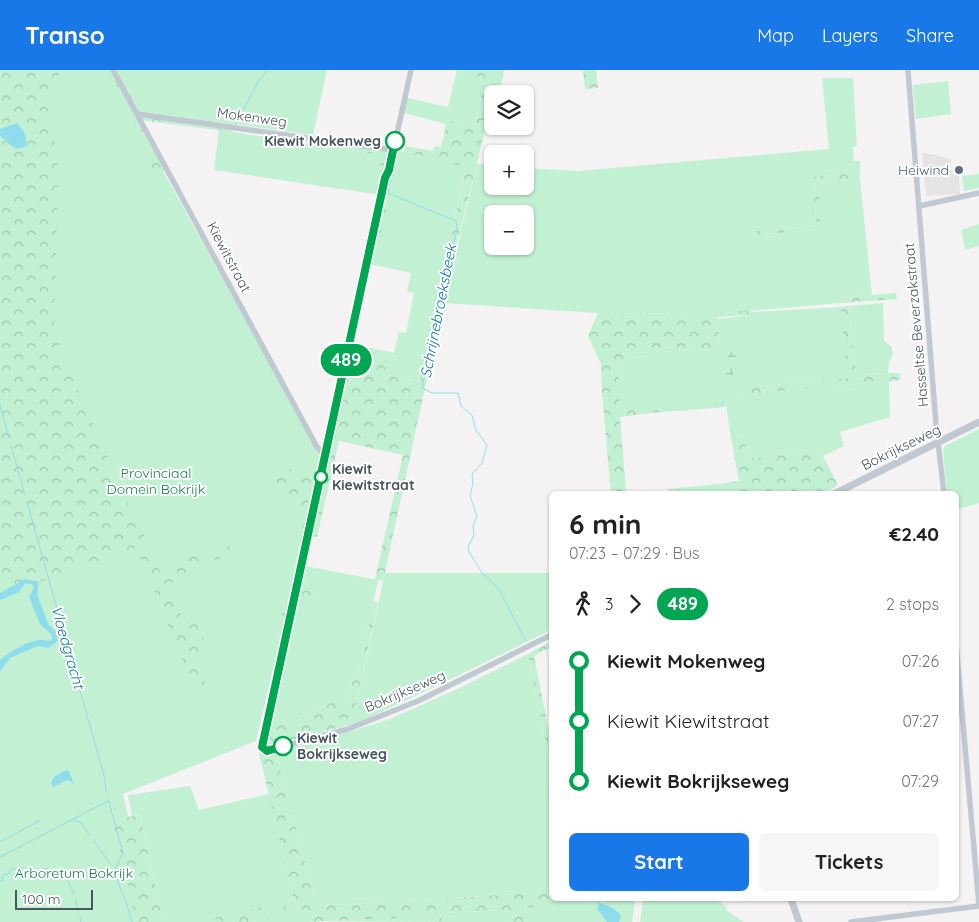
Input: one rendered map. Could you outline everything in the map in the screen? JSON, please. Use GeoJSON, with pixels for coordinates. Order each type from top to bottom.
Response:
{"type":"FeatureCollection","features":[{"type":"Feature","properties":{"kind":"street","name":"Kiewitstraat"},"geometry":{"type":"LineString","coordinates":[[113,70],[318,447],[326,455]]}},
{"type":"Feature","properties":{"kind":"street"},"geometry":{"type":"LineString","coordinates":[[326,455],[385,178],[411,70]]}},
{"type":"Feature","properties":{"kind":"street","name":"Hasseltse Beverzakstraat"},"geometry":{"type":"LineString","coordinates":[[908,70],[944,491]]}},
{"type":"Feature","properties":{"kind":"street","name":"Mokenweg"},"geometry":{"type":"LineString","coordinates":[[138,114],[393,150]]}},
{"type":"Feature","properties":{"kind":"street"},"geometry":{"type":"LineString","coordinates":[[919,206],[979,193]]}},
{"type":"Feature","properties":{"kind":"street","name":"Bokrijkseweg"},"geometry":{"type":"LineString","coordinates":[[840,491],[979,422]]}},
{"type":"Feature","properties":{"kind":"street","name":"Bokrijkseweg"},"geometry":{"type":"LineString","coordinates":[[326,455],[262,747],[267,751],[348,728],[418,701],[549,636]]}},
{"type":"Feature","properties":{"kind":"street"},"geometry":{"type":"LineString","coordinates":[[851,922],[979,906],[959,678]]}},
{"type":"Feature","properties":{"kind":"street"},"geometry":{"type":"LineString","coordinates":[[792,901],[798,922]]}},
{"type":"Feature","properties":{"kind":"shaded area"},"geometry":{"type":"Polygon","coordinates":[[[922,152],[951,159],[953,175],[959,175],[960,194],[926,196],[922,152]]]}},
{"type":"Feature","properties":{"kind":"green space","name":"Provinciaal Domein Bokrijk"},"geometry":{"type":"Polygon","coordinates":[[[0,70],[107,70],[322,458],[283,627],[285,627],[277,668],[273,668],[256,741],[123,794],[152,922],[0,922],[0,70]]]}},
{"type":"Feature","properties":{"kind":"green space"},"geometry":{"type":"Polygon","coordinates":[[[0,70],[61,70],[48,92],[58,170],[54,335],[119,484],[147,542],[144,545],[161,573],[199,551],[204,559],[229,545],[233,551],[168,585],[182,618],[190,615],[197,620],[206,648],[197,655],[206,686],[196,692],[136,548],[39,582],[34,580],[23,581],[0,593],[0,70]]]}},
{"type":"Feature","properties":{"kind":"green space"},"geometry":{"type":"Polygon","coordinates":[[[107,70],[117,70],[140,111],[234,124],[233,132],[139,120],[166,170],[150,178],[152,152],[107,70]]]}},
{"type":"Feature","properties":{"kind":"green space"},"geometry":{"type":"Polygon","coordinates":[[[117,70],[327,70],[313,135],[140,111],[117,70]]]}},
{"type":"Feature","properties":{"kind":"green space"},"geometry":{"type":"Polygon","coordinates":[[[457,70],[470,70],[484,83],[475,125],[448,120],[446,124],[404,113],[407,98],[448,107],[457,70]]]}},
{"type":"Feature","properties":{"kind":"green space"},"geometry":{"type":"Polygon","coordinates":[[[470,70],[504,70],[501,85],[484,85],[484,134],[452,264],[383,581],[375,579],[403,455],[339,441],[317,537],[301,534],[303,525],[293,523],[305,511],[303,506],[283,500],[266,478],[285,468],[319,476],[312,506],[317,507],[350,352],[382,359],[390,375],[420,382],[466,167],[404,152],[405,146],[433,151],[435,146],[441,147],[447,120],[475,125],[484,83],[470,70]]]}},
{"type":"Feature","properties":{"kind":"green space"},"geometry":{"type":"Polygon","coordinates":[[[583,70],[596,70],[598,88],[585,89],[583,70]]]}},
{"type":"Feature","properties":{"kind":"green space"},"geometry":{"type":"Polygon","coordinates":[[[822,78],[853,78],[857,146],[853,147],[854,161],[860,161],[860,172],[814,177],[816,226],[758,231],[758,235],[820,229],[819,183],[860,179],[872,295],[840,297],[840,303],[711,314],[598,313],[444,303],[477,164],[484,164],[484,195],[534,195],[534,169],[578,171],[829,149],[822,78]]]}},
{"type":"Feature","properties":{"kind":"green space"},"geometry":{"type":"Polygon","coordinates":[[[948,81],[951,114],[916,119],[913,85],[948,81]]]}},
{"type":"Feature","properties":{"kind":"green space"},"geometry":{"type":"Polygon","coordinates":[[[219,130],[383,155],[374,194],[214,170],[219,130]]]}},
{"type":"Feature","properties":{"kind":"green space"},"geometry":{"type":"Polygon","coordinates":[[[313,135],[390,148],[380,195],[374,194],[382,155],[311,144],[313,135]]]}},
{"type":"Feature","properties":{"kind":"green space"},"geometry":{"type":"Polygon","coordinates":[[[395,150],[466,166],[420,382],[390,375],[382,359],[350,352],[352,344],[394,353],[399,332],[406,333],[414,293],[407,291],[411,273],[370,264],[374,245],[378,246],[395,150]]]}},
{"type":"Feature","properties":{"kind":"green space"},"geometry":{"type":"Polygon","coordinates":[[[393,156],[398,157],[378,246],[374,245],[393,156]]]}},
{"type":"Feature","properties":{"kind":"green space"},"geometry":{"type":"Polygon","coordinates":[[[860,172],[860,179],[819,183],[821,229],[758,235],[757,231],[816,226],[814,177],[860,172]]]}},
{"type":"Feature","properties":{"kind":"green space"},"geometry":{"type":"Polygon","coordinates":[[[979,174],[979,188],[964,191],[962,176],[979,174]]]}},
{"type":"Feature","properties":{"kind":"green space"},"geometry":{"type":"Polygon","coordinates":[[[979,224],[979,246],[965,250],[961,230],[979,224]]]}},
{"type":"Feature","properties":{"kind":"green space"},"geometry":{"type":"Polygon","coordinates":[[[896,293],[897,299],[840,303],[840,297],[896,293]]]}},
{"type":"Feature","properties":{"kind":"green space"},"geometry":{"type":"Polygon","coordinates":[[[883,303],[884,341],[891,346],[893,354],[889,362],[888,373],[856,374],[849,306],[883,303]]]}},
{"type":"Feature","properties":{"kind":"green space"},"geometry":{"type":"Polygon","coordinates":[[[849,306],[856,374],[900,373],[900,380],[737,395],[736,389],[847,378],[841,307],[849,306]]]}},
{"type":"Feature","properties":{"kind":"green space"},"geometry":{"type":"Polygon","coordinates":[[[841,307],[848,378],[737,389],[737,395],[889,381],[890,417],[840,432],[844,446],[823,456],[820,450],[749,459],[743,436],[731,438],[726,403],[619,411],[617,366],[631,353],[719,349],[718,319],[751,315],[751,312],[841,307]]]}},
{"type":"Feature","properties":{"kind":"green space"},"geometry":{"type":"Polygon","coordinates":[[[751,310],[751,315],[718,317],[719,349],[631,353],[617,366],[619,411],[726,402],[727,407],[620,417],[626,490],[629,491],[611,491],[601,364],[588,336],[598,313],[711,314],[751,310]]]}},
{"type":"Feature","properties":{"kind":"green space"},"geometry":{"type":"Polygon","coordinates":[[[733,351],[736,354],[733,375],[729,384],[725,386],[725,361],[733,351]]]}},
{"type":"Feature","properties":{"kind":"green space"},"geometry":{"type":"Polygon","coordinates":[[[979,429],[979,503],[959,509],[959,491],[947,491],[943,449],[945,446],[979,429]]]}},
{"type":"Feature","properties":{"kind":"green space"},"geometry":{"type":"Polygon","coordinates":[[[743,436],[749,459],[820,450],[838,485],[827,491],[732,491],[731,488],[719,490],[718,484],[739,481],[731,438],[743,436]]]}},
{"type":"Feature","properties":{"kind":"green space"},"geometry":{"type":"Polygon","coordinates":[[[718,484],[719,490],[731,488],[732,491],[668,491],[668,489],[718,484]]]}},
{"type":"Feature","properties":{"kind":"green space"},"geometry":{"type":"Polygon","coordinates":[[[305,566],[378,580],[358,675],[353,676],[350,695],[288,722],[281,720],[271,713],[289,636],[292,636],[300,601],[312,603],[314,592],[300,589],[305,566]]]}},
{"type":"Feature","properties":{"kind":"green space"},"geometry":{"type":"Polygon","coordinates":[[[385,573],[549,573],[549,631],[360,722],[356,706],[385,573]]]}},
{"type":"Feature","properties":{"kind":"green space"},"geometry":{"type":"Polygon","coordinates":[[[294,589],[285,627],[280,627],[286,592],[294,589]]]}},
{"type":"Feature","properties":{"kind":"green space"},"geometry":{"type":"Polygon","coordinates":[[[300,589],[314,592],[312,604],[300,602],[292,636],[289,636],[300,589]]]}},
{"type":"Feature","properties":{"kind":"green space"},"geometry":{"type":"Polygon","coordinates":[[[374,601],[378,602],[356,706],[363,707],[360,722],[268,746],[266,739],[271,713],[275,711],[281,720],[288,722],[350,695],[353,676],[358,675],[374,601]]]}},
{"type":"Feature","properties":{"kind":"green space"},"geometry":{"type":"Polygon","coordinates":[[[549,642],[549,648],[534,656],[549,732],[549,760],[528,654],[549,642]]]}},
{"type":"Feature","properties":{"kind":"green space"},"geometry":{"type":"Polygon","coordinates":[[[528,654],[549,760],[549,892],[317,906],[277,758],[322,744],[322,740],[390,719],[528,654]]]}},
{"type":"Feature","properties":{"kind":"green space"},"geometry":{"type":"Polygon","coordinates":[[[322,740],[322,744],[277,758],[317,906],[549,892],[549,901],[555,901],[556,905],[525,908],[527,922],[508,922],[505,910],[439,913],[443,922],[430,922],[427,917],[306,922],[302,908],[284,911],[283,905],[294,902],[259,753],[272,753],[322,740]]]}},
{"type":"Feature","properties":{"kind":"green space"},"geometry":{"type":"Polygon","coordinates":[[[190,786],[199,810],[269,794],[294,902],[284,911],[302,908],[306,922],[253,922],[269,917],[215,918],[216,922],[163,922],[140,815],[132,816],[128,795],[190,786]]]}},
{"type":"Feature","properties":{"kind":"green space"},"geometry":{"type":"Polygon","coordinates":[[[108,800],[117,809],[122,818],[140,815],[163,922],[136,922],[108,800]]]}},
{"type":"Feature","properties":{"kind":"green space"},"geometry":{"type":"Polygon","coordinates":[[[555,901],[635,901],[632,922],[527,922],[525,908],[555,905],[555,901]]]}},
{"type":"Feature","properties":{"kind":"green space"},"geometry":{"type":"Polygon","coordinates":[[[643,901],[718,901],[727,907],[726,910],[744,922],[640,922],[643,901]]]}},
{"type":"Feature","properties":{"kind":"green space"},"geometry":{"type":"Polygon","coordinates":[[[266,906],[269,917],[253,922],[216,922],[215,918],[266,906]]]}},
{"type":"Feature","properties":{"kind":"green space"},"geometry":{"type":"Polygon","coordinates":[[[505,910],[508,922],[443,922],[439,913],[505,910]]]}},
{"type":"Feature","properties":{"kind":"green space"},"geometry":{"type":"Polygon","coordinates":[[[428,917],[430,922],[321,921],[428,917]]]}},
{"type":"Feature","properties":{"kind":"water"},"geometry":{"type":"Polygon","coordinates":[[[17,123],[26,139],[26,146],[22,148],[12,146],[0,136],[0,129],[17,123]]]}},
{"type":"Feature","properties":{"kind":"water"},"geometry":{"type":"Polygon","coordinates":[[[25,579],[39,582],[37,594],[48,624],[57,633],[58,641],[48,648],[38,646],[10,658],[0,672],[0,660],[24,644],[37,640],[49,641],[52,639],[51,634],[40,624],[29,597],[34,588],[32,584],[25,583],[19,592],[0,600],[0,593],[25,579]]]}},
{"type":"Feature","properties":{"kind":"water"},"geometry":{"type":"Polygon","coordinates":[[[66,770],[69,771],[74,785],[67,780],[53,787],[51,783],[54,777],[66,770]]]}},
{"type":"Feature","properties":{"kind":"water"},"geometry":{"type":"Polygon","coordinates":[[[599,903],[609,906],[616,911],[621,916],[619,922],[607,922],[597,909],[599,903]]]}},
{"type":"Feature","properties":{"kind":"waterway","name":"Schrijnebroeksbeek"},"geometry":{"type":"LineString","coordinates":[[235,126],[259,80],[268,70]]}},
{"type":"Feature","properties":{"kind":"waterway","name":"Schrijnebroeksbeek"},"geometry":{"type":"LineString","coordinates":[[392,171],[388,193],[456,221],[457,229],[422,388],[432,393],[458,393],[461,406],[472,415],[476,430],[487,445],[482,463],[472,474],[473,483],[470,496],[477,516],[473,526],[474,535],[468,547],[469,552],[483,574],[498,588],[526,641]]}},
{"type":"Feature","properties":{"kind":"waterway","name":"Vloedgracht"},"geometry":{"type":"LineString","coordinates":[[0,405],[9,438]]}},
{"type":"Feature","properties":{"kind":"waterway","name":"Vloedgracht"},"geometry":{"type":"LineString","coordinates":[[11,446],[25,495]]}},
{"type":"Feature","properties":{"kind":"waterway","name":"Vloedgracht"},"geometry":{"type":"LineString","coordinates":[[27,502],[105,779],[106,792]]}},
{"type":"Feature","properties":{"kind":"waterway","name":"Vloedgracht"},"geometry":{"type":"LineString","coordinates":[[108,799],[123,853],[114,872],[132,922]]}},
{"type":"Feature","properties":{"kind":"waterway"},"geometry":{"type":"LineString","coordinates":[[0,857],[108,801]]}},
{"type":"Feature","properties":{"kind":"waterway"},"geometry":{"type":"LineString","coordinates":[[74,820],[81,823],[90,836]]}},
{"type":"Feature","properties":{"kind":"waterway"},"geometry":{"type":"LineString","coordinates":[[0,842],[39,821]]}},
{"type":"Feature","properties":{"kind":"waterway"},"geometry":{"type":"LineString","coordinates":[[94,841],[111,865]]}},
{"type":"Feature","properties":{"kind":"waterway"},"geometry":{"type":"LineString","coordinates":[[0,881],[3,881],[2,876],[9,873],[11,869],[24,868]]}},
{"type":"Feature","properties":{"kind":"waterway"},"geometry":{"type":"LineString","coordinates":[[29,869],[40,874],[42,877],[46,868],[56,874],[63,873],[74,894]]}},
{"type":"Feature","properties":{"kind":"waterway"},"geometry":{"type":"LineString","coordinates":[[76,899],[78,911]]}},
{"type":"Feature","properties":{"kind":"waterway"},"geometry":{"type":"LineString","coordinates":[[80,917],[81,922]]}},
{"type":"Feature","properties":{"kind":"bus line","name":"489"},"geometry":{"type":"LineString","coordinates":[[283,746],[267,751],[262,747],[385,178],[389,170],[395,141]]}},
{"type":"Feature","properties":{"kind":"place","name":"Kiewit Mokenweg"},"geometry":{"type":"Point","coordinates":[395,141]}},
{"type":"Feature","properties":{"kind":"place","name":"Heiwind"},"geometry":{"type":"Point","coordinates":[959,170]}},
{"type":"Feature","properties":{"kind":"place","name":"Kiewit Kiewitstraat"},"geometry":{"type":"Point","coordinates":[321,477]}},
{"type":"Feature","properties":{"kind":"place","name":"Kiewit Bokrijkseweg"},"geometry":{"type":"Point","coordinates":[283,746]}},
{"type":"Feature","properties":{"kind":"park label","name":"Arboretum Bokrijk"},"geometry":{"type":"Point","coordinates":[74,873]}}]}
